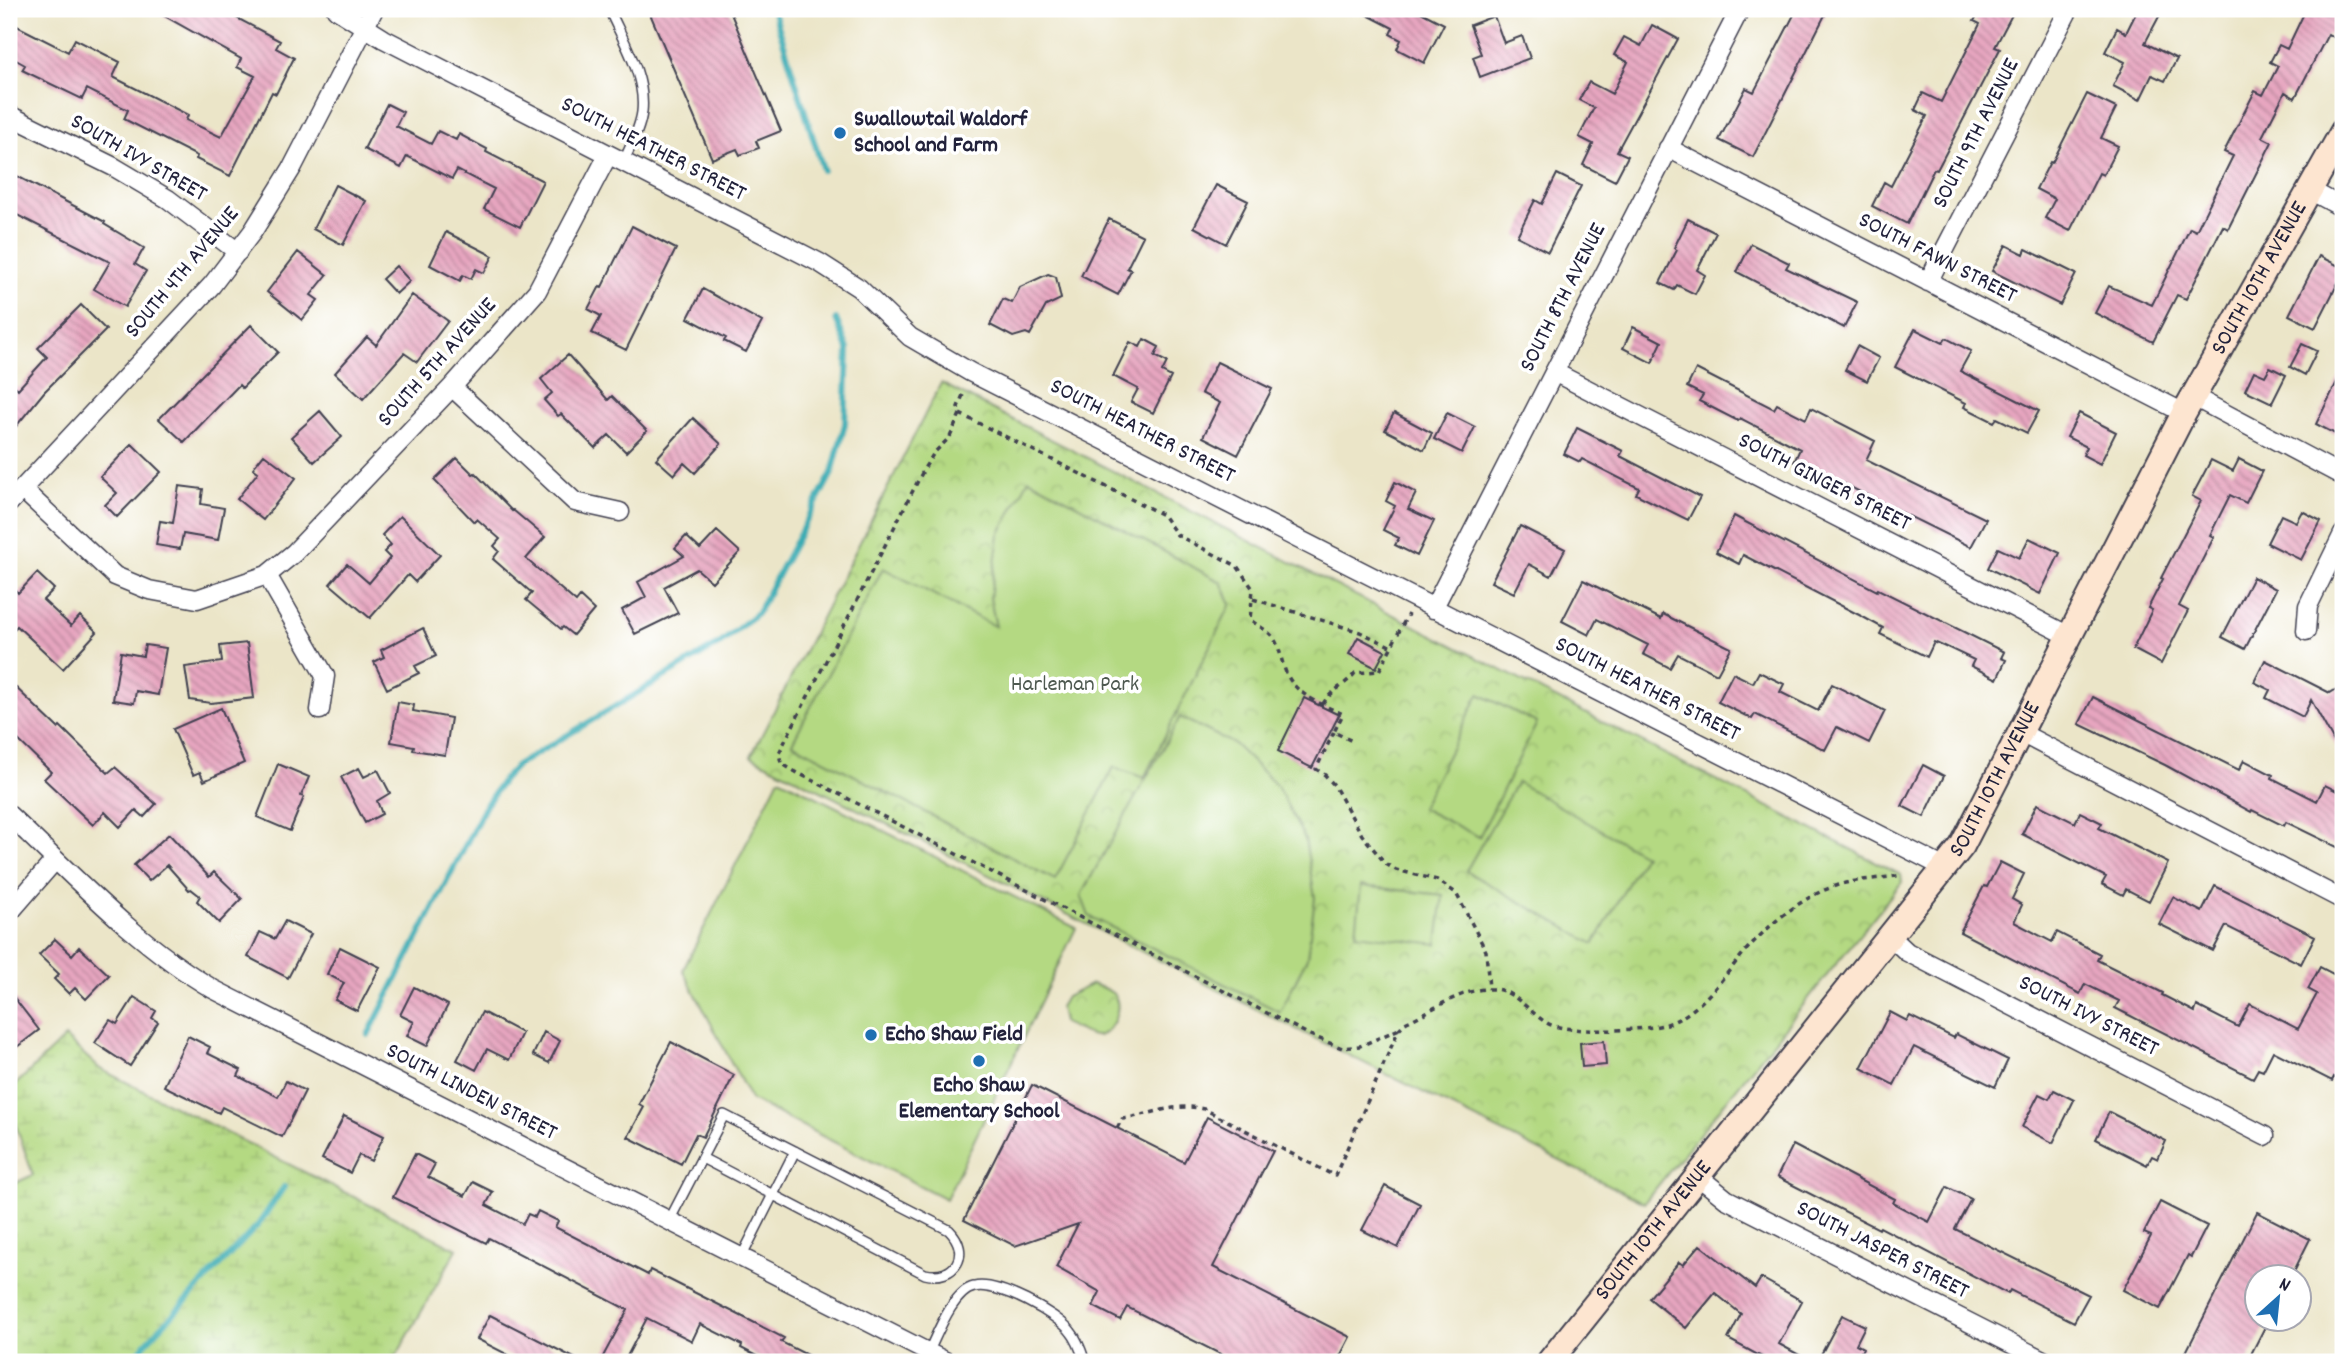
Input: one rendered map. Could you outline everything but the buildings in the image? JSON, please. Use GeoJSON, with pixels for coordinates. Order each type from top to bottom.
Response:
{"type":"FeatureCollection","features":[{"type":"Feature","properties":{"kind":"main road","name":"SOUTH 10TH AVENUE"},"geometry":{"type":"LineString","coordinates":[[1549,1362],[1962,846],[2189,405],[2343,131]]}},
{"type":"Feature","properties":{"kind":"street","name":"SOUTH HEATHER STREET"},"geometry":{"type":"LineString","coordinates":[[335,9],[384,39],[820,263],[859,288],[910,337],[970,372],[1945,868]]}},
{"type":"Feature","properties":{"kind":"street","name":"SOUTH 4TH AVENUE"},"geometry":{"type":"LineString","coordinates":[[9,503],[212,285],[238,252],[292,168],[374,9]]}},
{"type":"Feature","properties":{"kind":"street","name":"SOUTH 8TH AVENUE"},"geometry":{"type":"LineString","coordinates":[[1433,609],[1740,9]]}},
{"type":"Feature","properties":{"kind":"street","name":"SOUTH 9TH AVENUE"},"geometry":{"type":"LineString","coordinates":[[1928,282],[2069,9]]}},
{"type":"Feature","properties":{"kind":"street","name":"SOUTH IVY STREET"},"geometry":{"type":"LineString","coordinates":[[9,115],[114,167],[157,192],[238,252]]}},
{"type":"Feature","properties":{"kind":"street","name":"SOUTH FAWN STREET"},"geometry":{"type":"LineString","coordinates":[[1668,148],[1928,282],[2343,476]]}},
{"type":"Feature","properties":{"kind":"street","name":"SOUTH 5TH AVENUE"},"geometry":{"type":"LineString","coordinates":[[267,575],[294,553],[452,387],[537,291],[615,159]]}},
{"type":"Feature","properties":{"kind":"street"},"geometry":{"type":"LineString","coordinates":[[2310,190],[2343,208]]}},
{"type":"Feature","properties":{"kind":"street","name":"SOUTH GINGER STREET"},"geometry":{"type":"LineString","coordinates":[[1554,372],[2071,637]]}},
{"type":"Feature","properties":{"kind":"street"},"geometry":{"type":"LineString","coordinates":[[452,387],[575,502],[620,512]]}},
{"type":"Feature","properties":{"kind":"street"},"geometry":{"type":"LineString","coordinates":[[22,489],[115,576],[149,590],[197,599],[267,575],[326,676],[320,709]]}},
{"type":"Feature","properties":{"kind":"street"},"geometry":{"type":"LineString","coordinates":[[2306,631],[2308,606],[2343,534]]}},
{"type":"Feature","properties":{"kind":"street"},"geometry":{"type":"LineString","coordinates":[[2021,733],[2343,900]]}},
{"type":"Feature","properties":{"kind":"street","name":"SOUTH LINDEN STREET"},"geometry":{"type":"LineString","coordinates":[[9,815],[153,950],[183,972],[936,1358]]}},
{"type":"Feature","properties":{"kind":"street"},"geometry":{"type":"LineString","coordinates":[[9,913],[55,859]]}},
{"type":"Feature","properties":{"kind":"street","name":"SOUTH IVY STREET"},"geometry":{"type":"LineString","coordinates":[[1891,937],[1907,952],[2265,1136]]}},
{"type":"Feature","properties":{"kind":"street","name":"SOUTH JASPER STREET"},"geometry":{"type":"LineString","coordinates":[[1699,1177],[1726,1199],[2047,1362]]}},
{"type":"Feature","properties":{"kind":"lane"},"geometry":{"type":"LineString","coordinates":[[609,9],[636,69],[642,91],[642,114],[635,136],[615,159]]}},
{"type":"Feature","properties":{"kind":"lane"},"geometry":{"type":"LineString","coordinates":[[669,1221],[724,1115],[949,1230],[959,1244],[959,1260],[949,1272],[941,1276],[925,1275],[702,1158]]}},
{"type":"Feature","properties":{"kind":"lane"},"geometry":{"type":"LineString","coordinates":[[741,1258],[795,1151]]}},
{"type":"Feature","properties":{"kind":"lane"},"geometry":{"type":"LineString","coordinates":[[936,1358],[954,1302],[962,1293],[974,1287],[1009,1293],[1052,1315],[1071,1332],[1085,1362]]}},
{"type":"Feature","properties":{"kind":"path"},"geometry":{"type":"LineString","coordinates":[[963,395],[958,407],[960,414],[950,437],[925,467],[779,753],[781,763],[793,771],[1310,1035],[1342,1048],[1360,1046],[1399,1029],[1405,1023],[1462,995],[1489,989],[1497,989],[1511,996],[1549,1025],[1564,1029],[1637,1029],[1667,1024],[1707,996],[1768,928],[1810,897],[1841,884],[1901,875]]}},
{"type":"Feature","properties":{"kind":"path"},"geometry":{"type":"LineString","coordinates":[[960,414],[1163,515],[1180,537],[1237,566],[1253,589],[1250,620],[1272,636],[1281,650],[1289,679],[1304,695],[1343,714],[1316,769],[1334,786],[1362,835],[1386,864],[1396,870],[1437,880],[1456,893],[1486,951],[1489,989]]}},
{"type":"Feature","properties":{"kind":"path"},"geometry":{"type":"LineString","coordinates":[[1253,599],[1360,632],[1392,647]]}},
{"type":"Feature","properties":{"kind":"path"},"geometry":{"type":"LineString","coordinates":[[1323,705],[1329,695],[1345,685],[1355,673],[1380,671],[1415,600]]}},
{"type":"Feature","properties":{"kind":"path"},"geometry":{"type":"LineString","coordinates":[[1334,732],[1352,741]]}},
{"type":"Feature","properties":{"kind":"path"},"geometry":{"type":"LineString","coordinates":[[1117,1128],[1122,1119],[1167,1108],[1193,1106],[1204,1109],[1335,1176],[1399,1029]]}},
{"type":"Feature","properties":{"kind":"green space","name":"Harleman Park"},"geometry":{"type":"Polygon","coordinates":[[[941,383],[1901,875],[1902,882],[1644,1203],[751,756],[941,383]]]}},
{"type":"Feature","properties":{"kind":"green space"},"geometry":{"type":"Polygon","coordinates":[[[1029,479],[1221,582],[1231,604],[1144,778],[1114,767],[1055,880],[792,743],[883,568],[996,627],[990,598],[999,535],[1029,479]]]}},
{"type":"Feature","properties":{"kind":"green space"},"geometry":{"type":"Polygon","coordinates":[[[1479,694],[1537,723],[1479,837],[1421,808],[1479,694]]]}},
{"type":"Feature","properties":{"kind":"green space"},"geometry":{"type":"Polygon","coordinates":[[[1180,717],[1234,744],[1277,786],[1305,839],[1315,898],[1307,958],[1280,1012],[1089,916],[1081,895],[1180,717]]]}},
{"type":"Feature","properties":{"kind":"green space","name":"Echo Shaw Field"},"geometry":{"type":"Polygon","coordinates":[[[779,778],[1076,928],[946,1199],[751,1100],[683,970],[779,778]]]}},
{"type":"Feature","properties":{"kind":"green space"},"geometry":{"type":"Polygon","coordinates":[[[1517,782],[1644,855],[1594,944],[1466,871],[1517,782]]]}},
{"type":"Feature","properties":{"kind":"green space"},"geometry":{"type":"Polygon","coordinates":[[[1361,886],[1443,895],[1437,944],[1356,934],[1361,886]]]}},
{"type":"Feature","properties":{"kind":"green space"},"geometry":{"type":"Polygon","coordinates":[[[1092,984],[1112,993],[1117,1003],[1116,1016],[1110,1028],[1105,1033],[1094,1036],[1063,1023],[1060,1007],[1066,997],[1092,984]]]}},
{"type":"Feature","properties":{"kind":"green space"},"geometry":{"type":"Polygon","coordinates":[[[65,1037],[100,1069],[457,1249],[393,1362],[9,1362],[9,1186],[33,1175],[9,1105],[9,1091],[65,1037]]]}},
{"type":"Feature","properties":{"kind":"waterway"},"geometry":{"type":"LineString","coordinates":[[773,9],[823,170]]}},
{"type":"Feature","properties":{"kind":"waterway"},"geometry":{"type":"LineString","coordinates":[[368,1035],[486,805],[503,780],[516,766],[722,642],[758,612],[832,473],[845,424],[848,349],[836,319]]}},
{"type":"Feature","properties":{"kind":"waterway"},"geometry":{"type":"LineString","coordinates":[[133,1362],[144,1345],[258,1225],[284,1187]]}},
{"type":"Feature","properties":{"kind":"place","name":"Swallowtail Waldorf School and Farm"},"geometry":{"type":"Point","coordinates":[840,133]}},
{"type":"Feature","properties":{"kind":"place","name":"Echo Shaw Field"},"geometry":{"type":"Point","coordinates":[871,1035]}},
{"type":"Feature","properties":{"kind":"place","name":"Echo Shaw Elementary School"},"geometry":{"type":"Point","coordinates":[979,1061]}}]}
